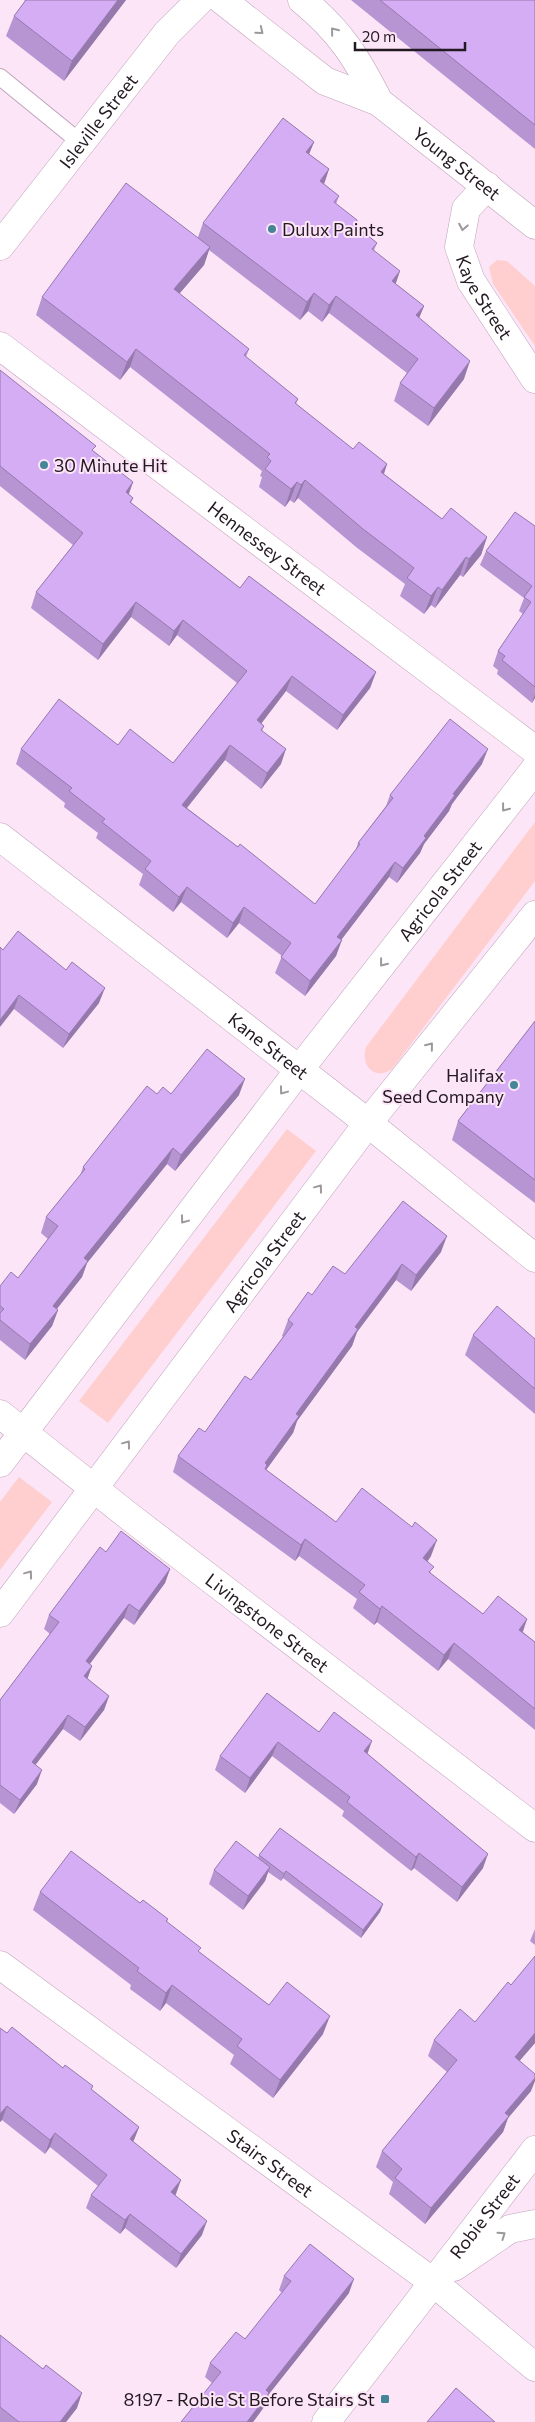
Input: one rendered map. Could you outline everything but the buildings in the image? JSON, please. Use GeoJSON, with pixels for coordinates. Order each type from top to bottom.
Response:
{"type":"FeatureCollection","features":[{"type":"Feature","properties":{"kind":"street","name":"Isleville Street"},"geometry":{"type":"LineString","coordinates":[[0,246],[167,33],[200,0]]}},
{"type":"Feature","properties":{"kind":"street","name":"Young Street"},"geometry":{"type":"LineString","coordinates":[[222,0],[325,81],[379,102],[535,225]]}},
{"type":"Feature","properties":{"kind":"street","name":"Young Street"},"geometry":{"type":"LineString","coordinates":[[302,0],[324,19],[358,60],[379,102]]}},
{"type":"Feature","properties":{"kind":"street","name":"Kaye Street"},"geometry":{"type":"LineString","coordinates":[[486,186],[466,209],[458,247],[471,281],[535,379]]}},
{"type":"Feature","properties":{"kind":"street","name":"Hennessey Street"},"geometry":{"type":"LineString","coordinates":[[0,346],[535,750]]}},
{"type":"Feature","properties":{"kind":"street","name":"Agricola Street"},"geometry":{"type":"LineString","coordinates":[[0,1463],[299,1070],[535,769]]}},
{"type":"Feature","properties":{"kind":"street","name":"Kane Street"},"geometry":{"type":"LineString","coordinates":[[0,837],[368,1123],[535,1258]]}},
{"type":"Feature","properties":{"kind":"street","name":"Agricola Street"},"geometry":{"type":"LineString","coordinates":[[0,1613],[368,1123],[535,915]]}},
{"type":"Feature","properties":{"kind":"street","name":"Livingstone Street"},"geometry":{"type":"LineString","coordinates":[[0,1414],[535,1828]]}},
{"type":"Feature","properties":{"kind":"street","name":"Stairs Street"},"geometry":{"type":"LineString","coordinates":[[0,1965],[433,2282],[535,2367]]}},
{"type":"Feature","properties":{"kind":"street","name":"Robie Street"},"geometry":{"type":"LineString","coordinates":[[326,2422],[535,2150]]}},
{"type":"Feature","properties":{"kind":"street","name":"Robie Street"},"geometry":{"type":"LineString","coordinates":[[433,2282],[510,2229],[535,2224]]}},
{"type":"Feature","properties":{"kind":"lane"},"geometry":{"type":"LineString","coordinates":[[0,77],[81,142]]}},
{"type":"Feature","properties":{"kind":"shaded area"},"geometry":{"type":"Polygon","coordinates":[[[497,260],[507,261],[535,286],[535,346],[493,284],[489,267],[497,260]]]}},
{"type":"Feature","properties":{"kind":"shaded area"},"geometry":{"type":"Polygon","coordinates":[[[535,822],[535,881],[392,1069],[380,1073],[370,1070],[365,1060],[366,1047],[535,822]]]}},
{"type":"Feature","properties":{"kind":"shaded area"},"geometry":{"type":"Polygon","coordinates":[[[287,1129],[316,1151],[108,1423],[79,1401],[287,1129]]]}},
{"type":"Feature","properties":{"kind":"shaded area"},"geometry":{"type":"Polygon","coordinates":[[[19,1477],[52,1502],[0,1570],[0,1502],[19,1477]]]}},
{"type":"Feature","properties":{"kind":"place","name":"Dulux Paints"},"geometry":{"type":"Point","coordinates":[272,229]}},
{"type":"Feature","properties":{"kind":"place","name":"30 Minute Hit"},"geometry":{"type":"Point","coordinates":[44,465]}},
{"type":"Feature","properties":{"kind":"place","name":"Halifax Seed Company"},"geometry":{"type":"Point","coordinates":[514,1085]}},
{"type":"Feature","properties":{"kind":"place","name":"8197 - Robie St Before Stairs St"},"geometry":{"type":"Point","coordinates":[385,2399]}}]}
